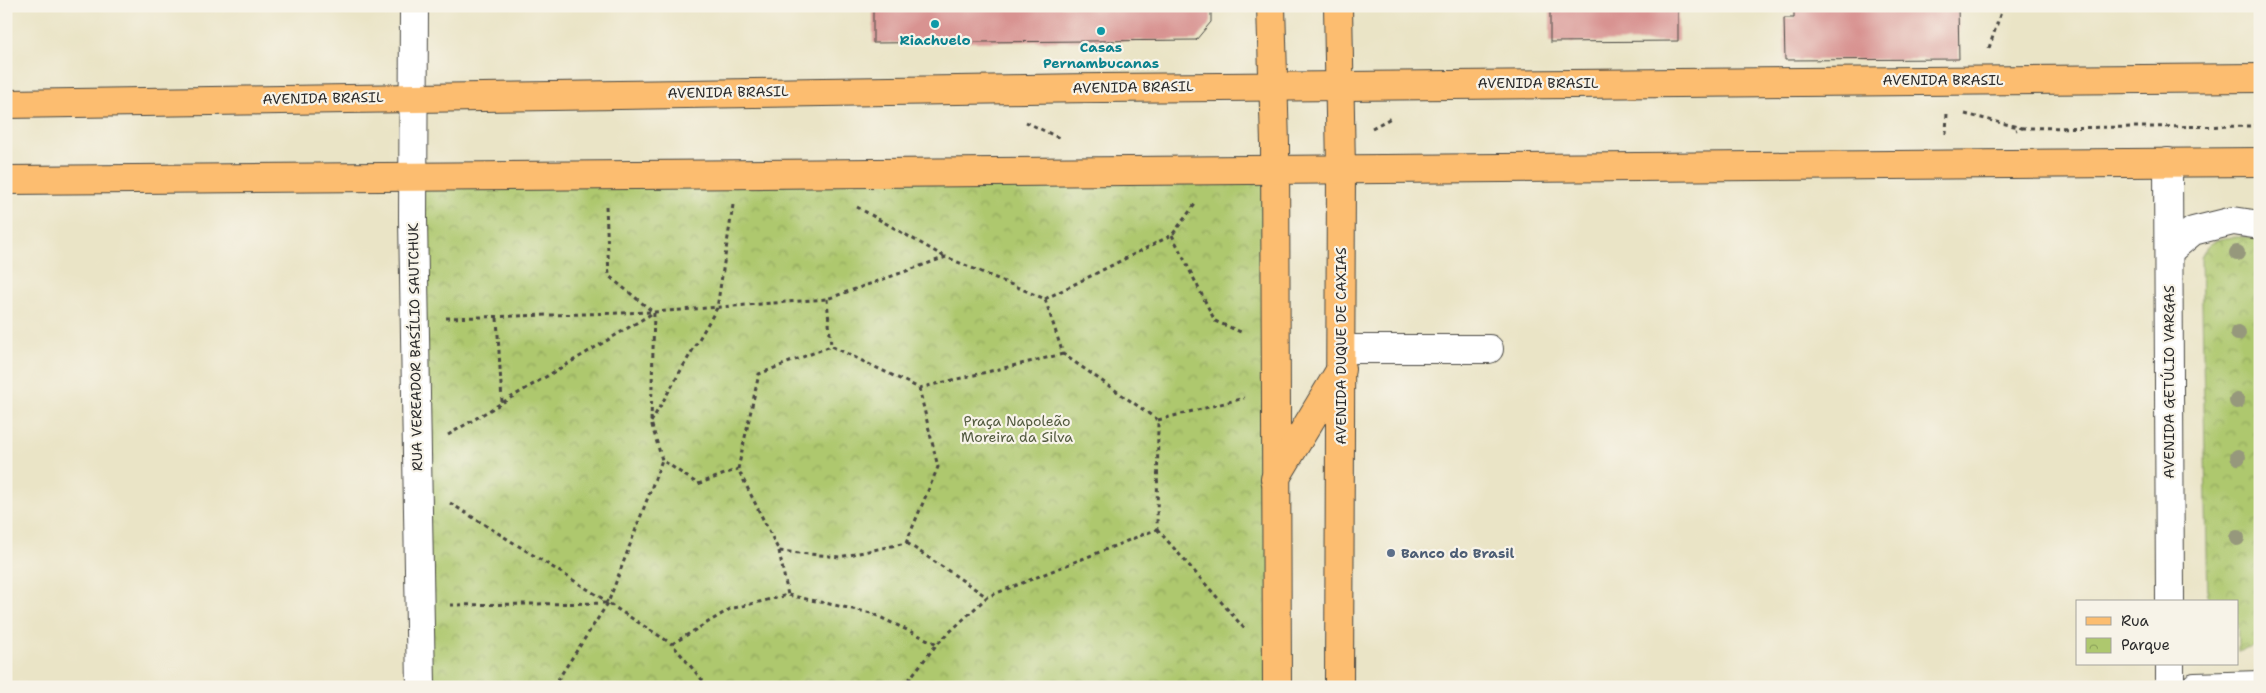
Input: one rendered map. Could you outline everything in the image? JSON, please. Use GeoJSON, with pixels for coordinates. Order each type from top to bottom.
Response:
{"type":"FeatureCollection","features":[{"type":"Feature","properties":{"kind":"main road"},"geometry":{"type":"LineString","coordinates":[[1271,6],[1275,170],[1277,676]]}},
{"type":"Feature","properties":{"kind":"main road","name":"AVENIDA DUQUE DE CAXIAS"},"geometry":{"type":"LineString","coordinates":[[1338,6],[1341,169],[1339,687]]}},
{"type":"Feature","properties":{"kind":"main road","name":"AVENIDA BRASIL"},"geometry":{"type":"LineString","coordinates":[[6,104],[415,96],[1340,84],[2260,78]]}},
{"type":"Feature","properties":{"kind":"main road"},"geometry":{"type":"LineString","coordinates":[[6,180],[2260,162]]}},
{"type":"Feature","properties":{"kind":"main road"},"geometry":{"type":"LineString","coordinates":[[1275,479],[1341,359]]}},
{"type":"Feature","properties":{"kind":"street","name":"RUA VEREADOR BASÍLIO SAUTCHUK"},"geometry":{"type":"LineString","coordinates":[[414,6],[415,96],[413,177],[421,687]]}},
{"type":"Feature","properties":{"kind":"street","name":"AVENIDA GETÚLIO VARGAS"},"geometry":{"type":"LineString","coordinates":[[2168,162],[2170,600]]}},
{"type":"Feature","properties":{"kind":"street"},"geometry":{"type":"LineString","coordinates":[[2169,251],[2193,231],[2233,221],[2260,225]]}},
{"type":"Feature","properties":{"kind":"street"},"geometry":{"type":"LineString","coordinates":[[1341,359],[1490,349]]}},
{"type":"Feature","properties":{"kind":"street"},"geometry":{"type":"LineString","coordinates":[[2170,666],[2170,687]]}},
{"type":"Feature","properties":{"kind":"street"},"geometry":{"type":"LineString","coordinates":[[2195,687],[2260,685]]}},
{"type":"Feature","properties":{"kind":"path"},"geometry":{"type":"LineString","coordinates":[[2022,128],[2260,126]]}},
{"type":"Feature","properties":{"kind":"path"},"geometry":{"type":"LineString","coordinates":[[1045,299],[1172,235],[1221,170]]}},
{"type":"Feature","properties":{"kind":"path"},"geometry":{"type":"LineString","coordinates":[[651,422],[717,308],[738,175]]}},
{"type":"Feature","properties":{"kind":"path"},"geometry":{"type":"LineString","coordinates":[[604,176],[609,276],[654,312]]}},
{"type":"Feature","properties":{"kind":"path"},"geometry":{"type":"LineString","coordinates":[[852,203],[946,257],[1045,299],[1063,354],[1158,420],[1275,390]]}},
{"type":"Feature","properties":{"kind":"path"},"geometry":{"type":"LineString","coordinates":[[1172,235],[1215,321],[1275,346]]}},
{"type":"Feature","properties":{"kind":"path"},"geometry":{"type":"LineString","coordinates":[[415,318],[497,318],[654,312],[826,299],[946,257]]}},
{"type":"Feature","properties":{"kind":"path"},"geometry":{"type":"LineString","coordinates":[[826,299],[831,346]]}},
{"type":"Feature","properties":{"kind":"path"},"geometry":{"type":"LineString","coordinates":[[417,453],[654,312]]}},
{"type":"Feature","properties":{"kind":"path"},"geometry":{"type":"LineString","coordinates":[[553,687],[608,603],[662,460],[651,422],[654,312]]}},
{"type":"Feature","properties":{"kind":"path"},"geometry":{"type":"LineString","coordinates":[[497,318],[502,402]]}},
{"type":"Feature","properties":{"kind":"path"},"geometry":{"type":"LineString","coordinates":[[788,595],[779,551],[738,469],[759,374],[831,346],[919,388],[1063,354]]}},
{"type":"Feature","properties":{"kind":"path"},"geometry":{"type":"LineString","coordinates":[[906,542],[938,467],[919,388]]}},
{"type":"Feature","properties":{"kind":"path"},"geometry":{"type":"LineString","coordinates":[[1158,420],[1157,530],[1277,676]]}},
{"type":"Feature","properties":{"kind":"path"},"geometry":{"type":"LineString","coordinates":[[662,460],[698,484],[738,469]]}},
{"type":"Feature","properties":{"kind":"path"},"geometry":{"type":"LineString","coordinates":[[417,482],[672,644],[708,687]]}},
{"type":"Feature","properties":{"kind":"path"},"geometry":{"type":"LineString","coordinates":[[903,687],[937,644],[987,597],[1157,530]]}},
{"type":"Feature","properties":{"kind":"path"},"geometry":{"type":"LineString","coordinates":[[779,551],[840,557],[906,542],[987,597]]}},
{"type":"Feature","properties":{"kind":"path"},"geometry":{"type":"LineString","coordinates":[[672,644],[730,608],[788,595],[872,613],[937,644]]}},
{"type":"Feature","properties":{"kind":"path"},"geometry":{"type":"LineString","coordinates":[[420,606],[608,603]]}},
{"type":"Feature","properties":{"kind":"green space","name":"Praça Napoleão Moreira da Silva"},"geometry":{"type":"Polygon","coordinates":[[[1275,170],[1277,687],[421,687],[413,177],[1275,170]]]}},
{"type":"Feature","properties":{"kind":"green space"},"geometry":{"type":"Polygon","coordinates":[[[2251,237],[2260,241],[2260,645],[2238,652],[2238,600],[2208,600],[2201,257],[2210,245],[2216,241],[2229,238],[2251,237]]]}},
{"type":"Feature","properties":{"kind":"building","name":"Casas Pernambucanas"},"geometry":{"type":"Polygon","coordinates":[[[873,6],[1211,6],[1211,22],[1196,40],[873,43],[873,6]]]}},
{"type":"Feature","properties":{"kind":"building"},"geometry":{"type":"Polygon","coordinates":[[[1550,6],[1678,6],[1678,41],[1550,42],[1550,6]]]}},
{"type":"Feature","properties":{"kind":"building"},"geometry":{"type":"Polygon","coordinates":[[[1794,6],[1958,6],[1959,59],[1785,60],[1784,18],[1794,18],[1794,6]]]}},
{"type":"Feature","properties":{"kind":"place","name":"Riachuelo"},"geometry":{"type":"Point","coordinates":[935,24]}},
{"type":"Feature","properties":{"kind":"place","name":"Casas Pernambucanas"},"geometry":{"type":"Point","coordinates":[1101,31]}},
{"type":"Feature","properties":{"kind":"place","name":"Banco do Brasil"},"geometry":{"type":"Point","coordinates":[1391,553]}}]}
